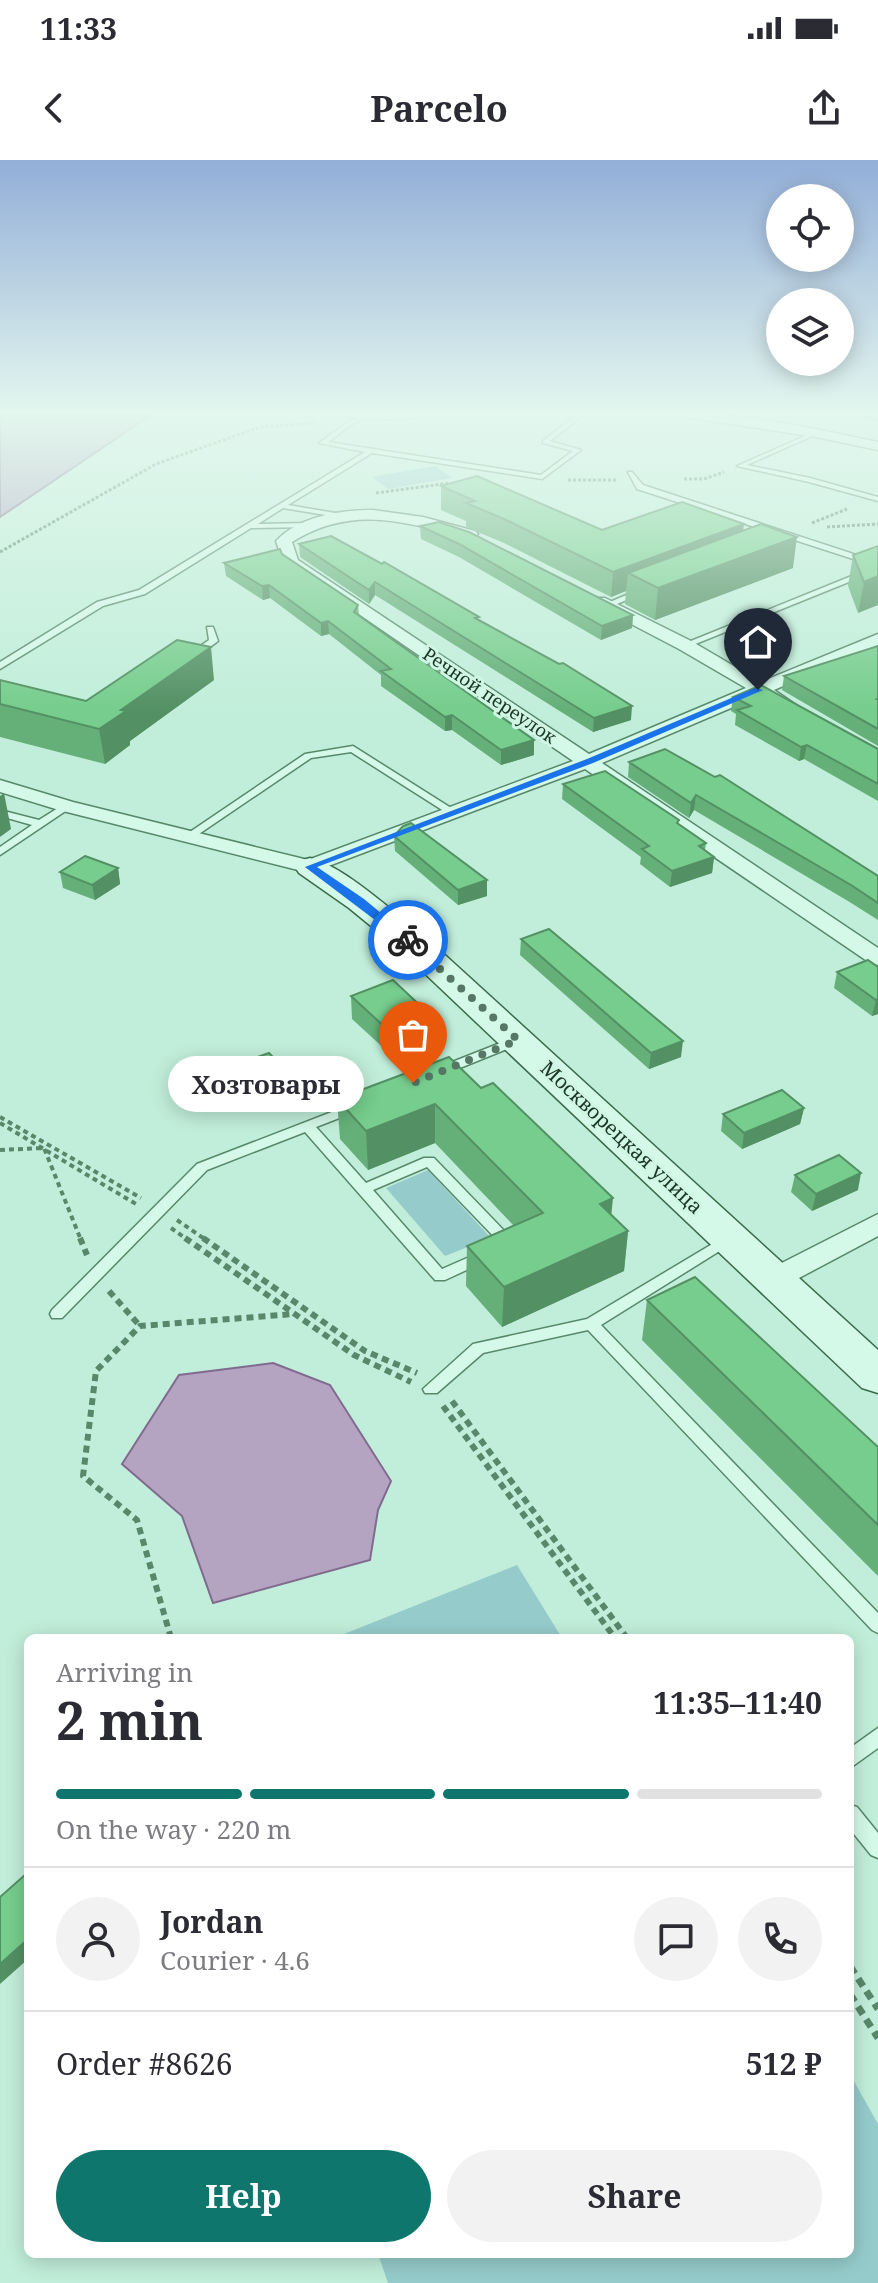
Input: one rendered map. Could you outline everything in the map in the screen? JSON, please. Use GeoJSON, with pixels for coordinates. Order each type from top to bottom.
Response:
{"type":"FeatureCollection","features":[{"type":"Feature","properties":{"kind":"street"},"geometry":{"type":"LineString","coordinates":[[310,525],[341,516],[391,517],[433,523],[484,542]]}},
{"type":"Feature","properties":{"kind":"street","name":"Речной переулок"},"geometry":{"type":"LineString","coordinates":[[310,525],[284,541],[291,562],[878,958]]}},
{"type":"Feature","properties":{"kind":"street"},"geometry":{"type":"LineString","coordinates":[[580,591],[685,645],[798,712]]}},
{"type":"Feature","properties":{"kind":"street"},"geometry":{"type":"LineString","coordinates":[[310,867],[590,761],[878,639]]}},
{"type":"Feature","properties":{"kind":"street","name":"Москворецкая улица"},"geometry":{"type":"LineString","coordinates":[[0,786],[66,806],[310,867],[360,901],[411,942],[878,1376]]}},
{"type":"Feature","properties":{"kind":"street"},"geometry":{"type":"LineString","coordinates":[[774,1279],[878,1224]]}},
{"type":"Feature","properties":{"kind":"lane"},"geometry":{"type":"LineString","coordinates":[[0,666],[100,604],[142,592],[273,512]]}},
{"type":"Feature","properties":{"kind":"lane"},"geometry":{"type":"LineString","coordinates":[[318,512],[341,516]]}},
{"type":"Feature","properties":{"kind":"lane"},"geometry":{"type":"LineString","coordinates":[[714,512],[878,567]]}},
{"type":"Feature","properties":{"kind":"lane"},"geometry":{"type":"LineString","coordinates":[[251,526],[310,525]]}},
{"type":"Feature","properties":{"kind":"lane"},"geometry":{"type":"LineString","coordinates":[[774,542],[788,537]]}},
{"type":"Feature","properties":{"kind":"lane"},"geometry":{"type":"LineString","coordinates":[[685,645],[878,567]]}},
{"type":"Feature","properties":{"kind":"lane"},"geometry":{"type":"LineString","coordinates":[[607,605],[649,589]]}},
{"type":"Feature","properties":{"kind":"lane"},"geometry":{"type":"LineString","coordinates":[[177,666],[214,641],[210,629]]}},
{"type":"Feature","properties":{"kind":"lane"},"geometry":{"type":"LineString","coordinates":[[189,836],[308,756],[353,749],[454,813]]}},
{"type":"Feature","properties":{"kind":"lane"},"geometry":{"type":"LineString","coordinates":[[0,852],[66,806]]}},
{"type":"Feature","properties":{"kind":"lane"},"geometry":{"type":"LineString","coordinates":[[0,813],[41,824]]}},
{"type":"Feature","properties":{"kind":"lane"},"geometry":{"type":"LineString","coordinates":[[434,1074],[518,1040]]}},
{"type":"Feature","properties":{"kind":"lane"},"geometry":{"type":"LineString","coordinates":[[57,1314],[202,1167],[363,1103]]}},
{"type":"Feature","properties":{"kind":"lane"},"geometry":{"type":"LineString","coordinates":[[307,1126],[440,1276],[509,1244],[429,1161],[364,1189]]}},
{"type":"Feature","properties":{"kind":"lane"},"geometry":{"type":"LineString","coordinates":[[435,1385],[478,1348],[591,1324],[730,1239]]}},
{"type":"Feature","properties":{"kind":"lane"},"geometry":{"type":"LineString","coordinates":[[591,1324],[878,1625]]}},
{"type":"Feature","properties":{"kind":"lane"},"geometry":{"type":"LineString","coordinates":[[854,1756],[878,1737]]}},
{"type":"Feature","properties":{"kind":"lane"},"geometry":{"type":"LineString","coordinates":[[854,1819],[878,1848]]}},
{"type":"Feature","properties":{"kind":"path"},"geometry":{"type":"LineString","coordinates":[[0,552],[71,512]]}},
{"type":"Feature","properties":{"kind":"path"},"geometry":{"type":"LineString","coordinates":[[807,525],[840,512]]}},
{"type":"Feature","properties":{"kind":"path"},"geometry":{"type":"LineString","coordinates":[[827,517],[850,526]]}},
{"type":"Feature","properties":{"kind":"path"},"geometry":{"type":"LineString","coordinates":[[0,1120],[155,1212],[354,1355],[435,1385],[612,1634]]}},
{"type":"Feature","properties":{"kind":"path"},"geometry":{"type":"LineString","coordinates":[[0,1120],[302,1304],[365,1351],[435,1385],[624,1634]]}},
{"type":"Feature","properties":{"kind":"path"},"geometry":{"type":"LineString","coordinates":[[0,1150],[44,1148]]}},
{"type":"Feature","properties":{"kind":"path"},"geometry":{"type":"LineString","coordinates":[[44,1148],[95,1274],[140,1326]]}},
{"type":"Feature","properties":{"kind":"path"},"geometry":{"type":"LineString","coordinates":[[170,1634],[137,1520],[83,1476],[96,1371],[140,1326],[295,1314]]}},
{"type":"Feature","properties":{"kind":"path"},"geometry":{"type":"LineString","coordinates":[[854,1972],[878,2009]]}},
{"type":"Feature","properties":{"kind":"path"},"geometry":{"type":"LineString","coordinates":[[854,2000],[878,2038]]}},
{"type":"Feature","properties":{"kind":"shaded area"},"geometry":{"type":"Polygon","coordinates":[[[428,1170],[491,1238],[445,1256],[386,1188],[428,1170]]]}},
{"type":"Feature","properties":{"kind":"shaded area"},"geometry":{"type":"Polygon","coordinates":[[[273,1363],[330,1385],[391,1481],[378,1510],[370,1560],[213,1603],[182,1516],[122,1464],[179,1375],[273,1363]]]}},
{"type":"Feature","properties":{"kind":"shaded area"},"geometry":{"type":"Polygon","coordinates":[[[517,1565],[560,1634],[344,1634],[517,1565]]]}},
{"type":"Feature","properties":{"kind":"shaded area"},"geometry":{"type":"Polygon","coordinates":[[[854,2081],[878,2124],[878,2283],[388,2283],[379,2258],[854,2258],[854,2081]]]}},
{"type":"Feature","properties":{"kind":"building"},"geometry":{"type":"Polygon","coordinates":[[[488,512],[561,512],[602,530],[653,512],[710,512],[744,524],[613,572],[488,512]]]}},
{"type":"Feature","properties":{"kind":"building"},"geometry":{"type":"Polygon","coordinates":[[[439,522],[469,532],[633,615],[602,626],[459,544],[420,526],[439,522]]]}},
{"type":"Feature","properties":{"kind":"building"},"geometry":{"type":"Polygon","coordinates":[[[761,524],[797,537],[658,588],[628,573],[761,524]]]}},
{"type":"Feature","properties":{"kind":"building"},"geometry":{"type":"Polygon","coordinates":[[[331,536],[382,564],[384,562],[479,617],[475,618],[559,664],[563,663],[632,706],[594,718],[375,582],[369,590],[299,544],[331,536]]]}},
{"type":"Feature","properties":{"kind":"building"},"geometry":{"type":"Polygon","coordinates":[[[878,546],[878,576],[864,582],[853,555],[878,546]]]}},
{"type":"Feature","properties":{"kind":"building"},"geometry":{"type":"Polygon","coordinates":[[[280,549],[282,554],[358,605],[354,612],[534,740],[501,750],[452,715],[445,717],[381,671],[391,669],[328,621],[321,623],[269,585],[262,586],[224,563],[280,549]]]}},
{"type":"Feature","properties":{"kind":"building"},"geometry":{"type":"Polygon","coordinates":[[[177,640],[211,647],[99,729],[0,704],[0,680],[86,701],[177,640]]]}},
{"type":"Feature","properties":{"kind":"building"},"geometry":{"type":"Polygon","coordinates":[[[878,646],[878,729],[784,676],[878,646]]]}},
{"type":"Feature","properties":{"kind":"building"},"geometry":{"type":"Polygon","coordinates":[[[761,685],[878,749],[878,784],[807,745],[801,747],[737,710],[751,706],[733,697],[761,685]]]}},
{"type":"Feature","properties":{"kind":"building"},"geometry":{"type":"Polygon","coordinates":[[[665,749],[715,777],[720,775],[878,876],[878,903],[696,795],[691,803],[629,762],[665,749]]]}},
{"type":"Feature","properties":{"kind":"building"},"geometry":{"type":"Polygon","coordinates":[[[605,771],[679,820],[677,823],[706,843],[699,846],[714,857],[672,871],[642,849],[649,846],[563,784],[605,771]]]}},
{"type":"Feature","properties":{"kind":"building"},"geometry":{"type":"Polygon","coordinates":[[[411,823],[487,880],[458,890],[394,836],[403,826],[411,823]]]}},
{"type":"Feature","properties":{"kind":"building"},"geometry":{"type":"Polygon","coordinates":[[[85,856],[118,868],[92,885],[60,872],[85,856]]]}},
{"type":"Feature","properties":{"kind":"building"},"geometry":{"type":"Polygon","coordinates":[[[549,929],[683,1041],[651,1053],[521,939],[549,929]]]}},
{"type":"Feature","properties":{"kind":"building"},"geometry":{"type":"Polygon","coordinates":[[[868,960],[878,967],[876,1000],[837,972],[868,960]]]}},
{"type":"Feature","properties":{"kind":"building"},"geometry":{"type":"Polygon","coordinates":[[[393,980],[429,1014],[388,1030],[351,996],[393,980]]]}},
{"type":"Feature","properties":{"kind":"building"},"geometry":{"type":"Polygon","coordinates":[[[269,1053],[293,1078],[267,1088],[243,1062],[269,1053]]]}},
{"type":"Feature","properties":{"kind":"building"},"geometry":{"type":"Polygon","coordinates":[[[449,1057],[481,1088],[493,1083],[613,1198],[600,1204],[628,1231],[504,1287],[467,1246],[543,1213],[435,1104],[366,1131],[337,1099],[449,1057]]]}},
{"type":"Feature","properties":{"kind":"building"},"geometry":{"type":"Polygon","coordinates":[[[782,1090],[804,1108],[744,1133],[723,1114],[782,1090]]]}},
{"type":"Feature","properties":{"kind":"building"},"geometry":{"type":"Polygon","coordinates":[[[839,1155],[861,1173],[816,1194],[795,1175],[839,1155]]]}},
{"type":"Feature","properties":{"kind":"building"},"geometry":{"type":"Polygon","coordinates":[[[695,1277],[878,1447],[878,1525],[647,1300],[695,1277]]]}},
{"type":"Feature","properties":{"kind":"building"},"geometry":{"type":"Polygon","coordinates":[[[24,1876],[24,1943],[0,1964],[0,1897],[24,1876]]]}},
{"type":"Feature","properties":{"kind":"way so far"},"geometry":{"type":"LineString","coordinates":[[408,940],[518,1040],[413,1083]]}},
{"type":"Feature","properties":{"kind":"place","name":"Хозтовары"},"geometry":{"type":"Point","coordinates":[413,1083]}},
{"type":"Feature","properties":{"kind":"route"},"geometry":{"type":"LineString","coordinates":[[408,940],[360,901],[310,867],[590,761],[758,690]]}}]}
